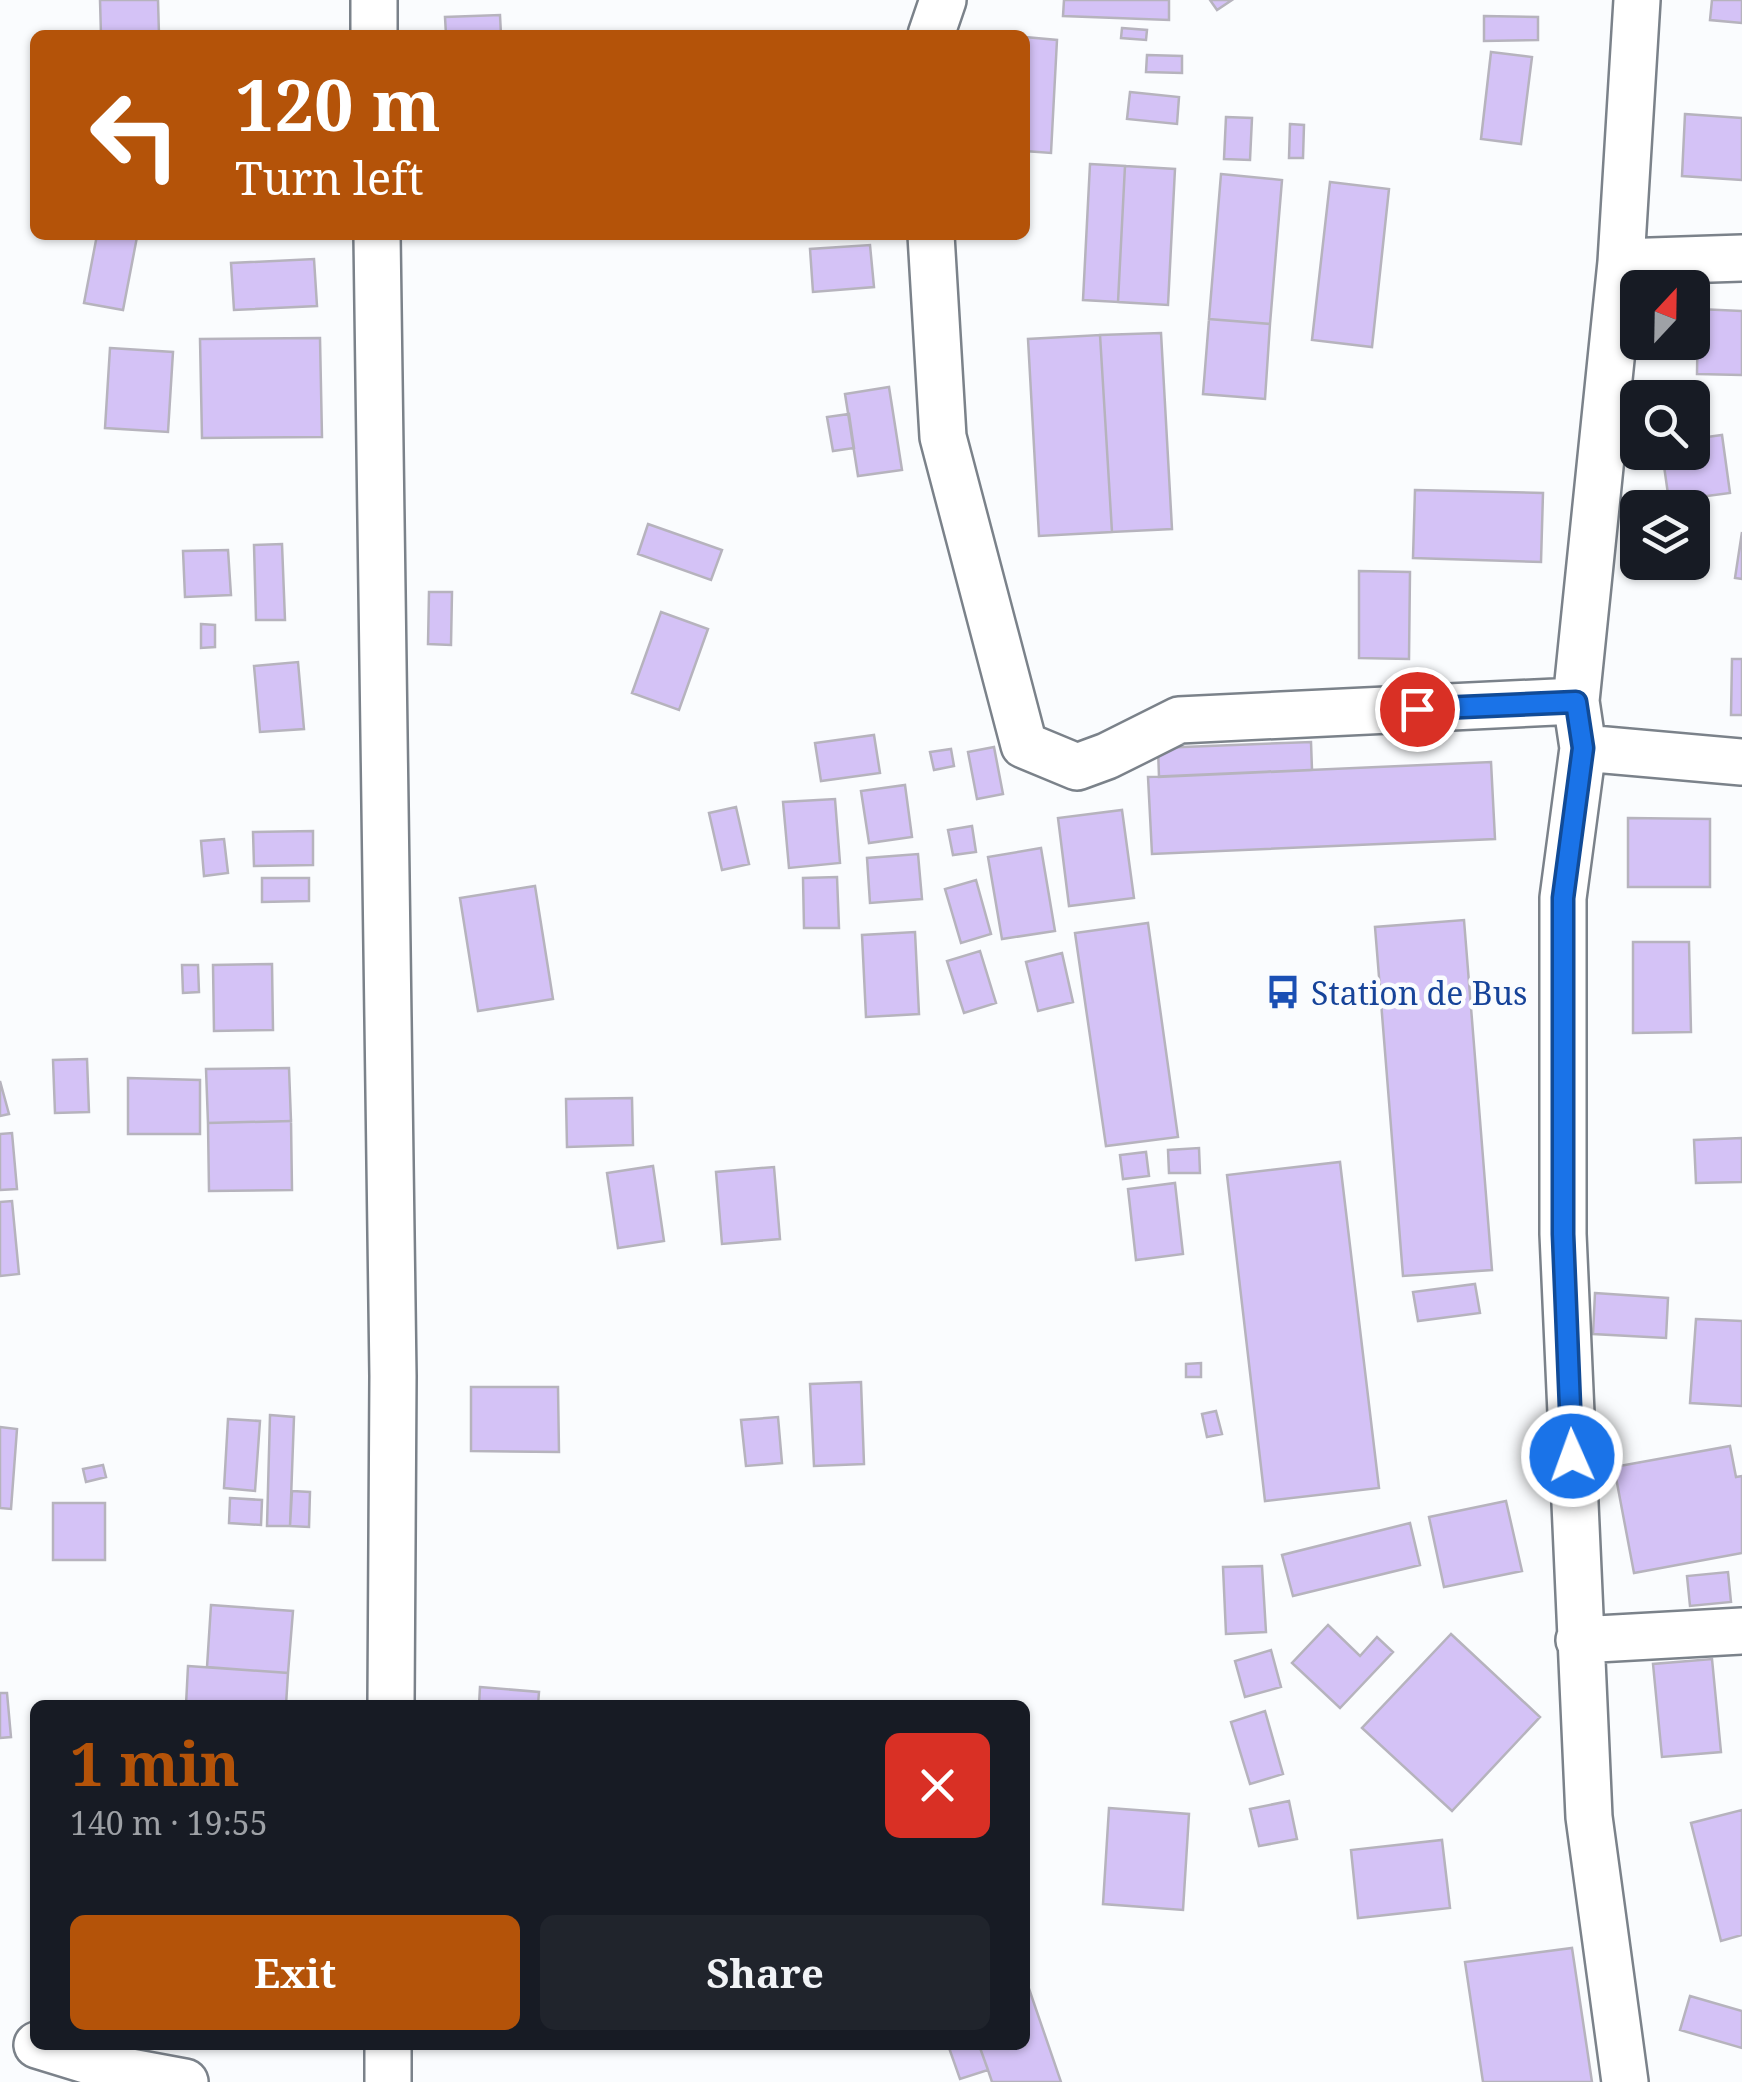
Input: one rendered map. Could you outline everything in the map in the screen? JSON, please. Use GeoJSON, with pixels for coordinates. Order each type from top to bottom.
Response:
{"type":"FeatureCollection","features":[{"type":"Feature","properties":{"kind":"street"},"geometry":{"type":"LineString","coordinates":[[374,0],[374,30]]}},
{"type":"Feature","properties":{"kind":"street"},"geometry":{"type":"LineString","coordinates":[[932,30],[943,0]]}},
{"type":"Feature","properties":{"kind":"street"},"geometry":{"type":"LineString","coordinates":[[1625,2082],[1589,1817],[1579,1640],[1563,1234],[1563,898],[1583,748],[1576,702],[1621,262],[1637,0]]}},
{"type":"Feature","properties":{"kind":"street"},"geometry":{"type":"LineString","coordinates":[[377,240],[393,1376],[390,1700]]}},
{"type":"Feature","properties":{"kind":"street"},"geometry":{"type":"LineString","coordinates":[[931,240],[944,437],[1024,745],[1077,766],[1107,756],[1179,720],[1576,702]]}},
{"type":"Feature","properties":{"kind":"street"},"geometry":{"type":"LineString","coordinates":[[1621,262],[1742,258]]}},
{"type":"Feature","properties":{"kind":"street"},"geometry":{"type":"LineString","coordinates":[[1583,748],[1742,762]]}},
{"type":"Feature","properties":{"kind":"street"},"geometry":{"type":"LineString","coordinates":[[1579,1640],[1742,1631]]}},
{"type":"Feature","properties":{"kind":"street"},"geometry":{"type":"LineString","coordinates":[[0,2033],[30,2043]]}},
{"type":"Feature","properties":{"kind":"street"},"geometry":{"type":"LineString","coordinates":[[52,2050],[115,2069],[185,2082]]}},
{"type":"Feature","properties":{"kind":"street"},"geometry":{"type":"LineString","coordinates":[[388,2050],[388,2082]]}},
{"type":"Feature","properties":{"kind":"building"},"geometry":{"type":"Polygon","coordinates":[[[100,0],[158,0],[159,30],[101,30],[100,0]]]}},
{"type":"Feature","properties":{"kind":"building"},"geometry":{"type":"Polygon","coordinates":[[[1064,0],[1169,0],[1169,20],[1063,16],[1064,0]]]}},
{"type":"Feature","properties":{"kind":"building"},"geometry":{"type":"Polygon","coordinates":[[[1210,0],[1232,0],[1217,10],[1210,0]]]}},
{"type":"Feature","properties":{"kind":"building"},"geometry":{"type":"Polygon","coordinates":[[[1712,0],[1742,0],[1742,23],[1710,20],[1712,0]]]}},
{"type":"Feature","properties":{"kind":"building"},"geometry":{"type":"Polygon","coordinates":[[[500,15],[501,30],[446,30],[445,17],[500,15]]]}},
{"type":"Feature","properties":{"kind":"building"},"geometry":{"type":"Polygon","coordinates":[[[1484,16],[1538,17],[1538,40],[1484,41],[1484,16]]]}},
{"type":"Feature","properties":{"kind":"building"},"geometry":{"type":"Polygon","coordinates":[[[1122,28],[1147,30],[1146,40],[1121,38],[1122,28]]]}},
{"type":"Feature","properties":{"kind":"building"},"geometry":{"type":"Polygon","coordinates":[[[1030,37],[1057,40],[1051,153],[1030,151],[1030,37]]]}},
{"type":"Feature","properties":{"kind":"building"},"geometry":{"type":"Polygon","coordinates":[[[1491,52],[1532,57],[1521,144],[1481,139],[1491,52]]]}},
{"type":"Feature","properties":{"kind":"building"},"geometry":{"type":"Polygon","coordinates":[[[1147,55],[1182,56],[1182,73],[1146,72],[1147,55]]]}},
{"type":"Feature","properties":{"kind":"building"},"geometry":{"type":"Polygon","coordinates":[[[1130,92],[1179,97],[1177,124],[1127,119],[1130,92]]]}},
{"type":"Feature","properties":{"kind":"building"},"geometry":{"type":"Polygon","coordinates":[[[1685,114],[1742,118],[1742,180],[1682,176],[1685,114]]]}},
{"type":"Feature","properties":{"kind":"building"},"geometry":{"type":"Polygon","coordinates":[[[1226,117],[1252,118],[1250,160],[1224,159],[1226,117]]]}},
{"type":"Feature","properties":{"kind":"building"},"geometry":{"type":"Polygon","coordinates":[[[1290,124],[1304,125],[1303,158],[1289,158],[1290,124]]]}},
{"type":"Feature","properties":{"kind":"building"},"geometry":{"type":"Polygon","coordinates":[[[1090,164],[1125,166],[1118,302],[1083,300],[1090,164]]]}},
{"type":"Feature","properties":{"kind":"building"},"geometry":{"type":"Polygon","coordinates":[[[1125,166],[1175,169],[1168,305],[1118,302],[1125,166]]]}},
{"type":"Feature","properties":{"kind":"building"},"geometry":{"type":"Polygon","coordinates":[[[1221,174],[1282,180],[1270,324],[1209,319],[1221,174]]]}},
{"type":"Feature","properties":{"kind":"building"},"geometry":{"type":"Polygon","coordinates":[[[1330,182],[1389,189],[1372,347],[1312,340],[1330,182]]]}},
{"type":"Feature","properties":{"kind":"building"},"geometry":{"type":"Polygon","coordinates":[[[96,240],[136,240],[123,310],[84,303],[96,240]]]}},
{"type":"Feature","properties":{"kind":"building"},"geometry":{"type":"Polygon","coordinates":[[[870,245],[874,287],[813,292],[810,249],[870,245]]]}},
{"type":"Feature","properties":{"kind":"building"},"geometry":{"type":"Polygon","coordinates":[[[314,259],[317,306],[234,310],[231,263],[314,259]]]}},
{"type":"Feature","properties":{"kind":"building"},"geometry":{"type":"Polygon","coordinates":[[[1710,310],[1742,311],[1742,375],[1697,374],[1697,360],[1710,360],[1710,310]]]}},
{"type":"Feature","properties":{"kind":"building"},"geometry":{"type":"Polygon","coordinates":[[[1209,319],[1270,324],[1265,399],[1203,394],[1209,319]]]}},
{"type":"Feature","properties":{"kind":"building"},"geometry":{"type":"Polygon","coordinates":[[[1161,333],[1172,529],[1112,532],[1100,335],[1161,333]]]}},
{"type":"Feature","properties":{"kind":"building"},"geometry":{"type":"Polygon","coordinates":[[[1100,335],[1112,532],[1039,536],[1028,339],[1100,335]]]}},
{"type":"Feature","properties":{"kind":"building"},"geometry":{"type":"Polygon","coordinates":[[[320,338],[322,437],[202,438],[200,339],[320,338]]]}},
{"type":"Feature","properties":{"kind":"building"},"geometry":{"type":"Polygon","coordinates":[[[110,348],[173,352],[168,432],[105,428],[110,348]]]}},
{"type":"Feature","properties":{"kind":"building"},"geometry":{"type":"Polygon","coordinates":[[[889,387],[902,470],[858,476],[845,394],[889,387]]]}},
{"type":"Feature","properties":{"kind":"building"},"geometry":{"type":"Polygon","coordinates":[[[849,414],[854,448],[833,451],[827,417],[849,414]]]}},
{"type":"Feature","properties":{"kind":"building"},"geometry":{"type":"Polygon","coordinates":[[[1722,435],[1730,493],[1710,496],[1710,490],[1667,490],[1665,470],[1710,470],[1710,437],[1722,435]]]}},
{"type":"Feature","properties":{"kind":"building"},"geometry":{"type":"Polygon","coordinates":[[[1415,490],[1543,493],[1541,562],[1413,558],[1415,490]]]}},
{"type":"Feature","properties":{"kind":"building"},"geometry":{"type":"Polygon","coordinates":[[[648,524],[722,550],[711,580],[638,554],[648,524]]]}},
{"type":"Feature","properties":{"kind":"building"},"geometry":{"type":"Polygon","coordinates":[[[1742,532],[1742,579],[1735,578],[1742,532]]]}},
{"type":"Feature","properties":{"kind":"building"},"geometry":{"type":"Polygon","coordinates":[[[282,544],[285,620],[256,620],[254,545],[282,544]]]}},
{"type":"Feature","properties":{"kind":"building"},"geometry":{"type":"Polygon","coordinates":[[[228,550],[231,595],[185,597],[183,551],[228,550]]]}},
{"type":"Feature","properties":{"kind":"building"},"geometry":{"type":"Polygon","coordinates":[[[1359,571],[1410,572],[1409,659],[1359,658],[1359,571]]]}},
{"type":"Feature","properties":{"kind":"building"},"geometry":{"type":"Polygon","coordinates":[[[429,592],[452,592],[451,645],[428,644],[429,592]]]}},
{"type":"Feature","properties":{"kind":"building"},"geometry":{"type":"Polygon","coordinates":[[[661,612],[708,629],[679,710],[632,693],[661,612]]]}},
{"type":"Feature","properties":{"kind":"building"},"geometry":{"type":"Polygon","coordinates":[[[201,624],[215,625],[215,647],[201,648],[201,624]]]}},
{"type":"Feature","properties":{"kind":"building"},"geometry":{"type":"Polygon","coordinates":[[[1732,659],[1742,659],[1742,715],[1731,715],[1732,659]]]}},
{"type":"Feature","properties":{"kind":"building"},"geometry":{"type":"Polygon","coordinates":[[[298,662],[304,729],[260,732],[254,666],[298,662]]]}},
{"type":"Feature","properties":{"kind":"building"},"geometry":{"type":"Polygon","coordinates":[[[874,735],[880,773],[821,781],[815,743],[874,735]]]}},
{"type":"Feature","properties":{"kind":"building"},"geometry":{"type":"Polygon","coordinates":[[[1311,742],[1312,770],[1159,777],[1158,748],[1311,742]]]}},
{"type":"Feature","properties":{"kind":"building"},"geometry":{"type":"Polygon","coordinates":[[[994,747],[1003,794],[977,799],[968,752],[994,747]]]}},
{"type":"Feature","properties":{"kind":"building"},"geometry":{"type":"Polygon","coordinates":[[[951,749],[954,766],[934,770],[930,752],[951,749]]]}},
{"type":"Feature","properties":{"kind":"building"},"geometry":{"type":"Polygon","coordinates":[[[1491,762],[1495,839],[1152,854],[1148,777],[1491,762]]]}},
{"type":"Feature","properties":{"kind":"building"},"geometry":{"type":"Polygon","coordinates":[[[905,785],[912,837],[869,843],[861,791],[905,785]]]}},
{"type":"Feature","properties":{"kind":"building"},"geometry":{"type":"Polygon","coordinates":[[[835,799],[840,863],[789,868],[783,802],[835,799]]]}},
{"type":"Feature","properties":{"kind":"building"},"geometry":{"type":"Polygon","coordinates":[[[736,807],[749,864],[722,870],[709,813],[736,807]]]}},
{"type":"Feature","properties":{"kind":"building"},"geometry":{"type":"Polygon","coordinates":[[[1122,810],[1134,898],[1069,906],[1058,818],[1122,810]]]}},
{"type":"Feature","properties":{"kind":"building"},"geometry":{"type":"Polygon","coordinates":[[[1628,818],[1710,819],[1710,887],[1628,887],[1628,818]]]}},
{"type":"Feature","properties":{"kind":"building"},"geometry":{"type":"Polygon","coordinates":[[[972,826],[976,852],[953,855],[948,830],[972,826]]]}},
{"type":"Feature","properties":{"kind":"building"},"geometry":{"type":"Polygon","coordinates":[[[313,831],[313,865],[254,866],[253,832],[313,831]]]}},
{"type":"Feature","properties":{"kind":"building"},"geometry":{"type":"Polygon","coordinates":[[[224,839],[228,873],[204,876],[201,841],[224,839]]]}},
{"type":"Feature","properties":{"kind":"building"},"geometry":{"type":"Polygon","coordinates":[[[1041,848],[1055,931],[1002,939],[988,857],[1041,848]]]}},
{"type":"Feature","properties":{"kind":"building"},"geometry":{"type":"Polygon","coordinates":[[[918,854],[922,899],[870,903],[867,858],[918,854]]]}},
{"type":"Feature","properties":{"kind":"building"},"geometry":{"type":"Polygon","coordinates":[[[837,877],[839,928],[804,928],[803,878],[837,877]]]}},
{"type":"Feature","properties":{"kind":"building"},"geometry":{"type":"Polygon","coordinates":[[[262,878],[309,878],[309,901],[262,902],[262,878]]]}},
{"type":"Feature","properties":{"kind":"building"},"geometry":{"type":"Polygon","coordinates":[[[976,880],[991,934],[961,943],[945,889],[976,880]]]}},
{"type":"Feature","properties":{"kind":"building"},"geometry":{"type":"Polygon","coordinates":[[[535,886],[553,999],[478,1011],[460,898],[535,886]]]}},
{"type":"Feature","properties":{"kind":"building"},"geometry":{"type":"Polygon","coordinates":[[[1464,920],[1492,1270],[1403,1276],[1375,927],[1464,920]]]}},
{"type":"Feature","properties":{"kind":"building"},"geometry":{"type":"Polygon","coordinates":[[[1148,923],[1178,1137],[1106,1146],[1075,933],[1148,923]]]}},
{"type":"Feature","properties":{"kind":"building"},"geometry":{"type":"Polygon","coordinates":[[[915,932],[919,1014],[866,1017],[862,935],[915,932]]]}},
{"type":"Feature","properties":{"kind":"building"},"geometry":{"type":"Polygon","coordinates":[[[1633,942],[1689,942],[1691,1032],[1633,1033],[1633,942]]]}},
{"type":"Feature","properties":{"kind":"building"},"geometry":{"type":"Polygon","coordinates":[[[980,951],[996,1003],[964,1013],[947,961],[980,951]]]}},
{"type":"Feature","properties":{"kind":"building"},"geometry":{"type":"Polygon","coordinates":[[[1062,953],[1073,1002],[1038,1011],[1026,962],[1062,953]]]}},
{"type":"Feature","properties":{"kind":"building"},"geometry":{"type":"Polygon","coordinates":[[[272,964],[273,1030],[214,1031],[213,965],[272,964]]]}},
{"type":"Feature","properties":{"kind":"building"},"geometry":{"type":"Polygon","coordinates":[[[182,965],[198,965],[199,992],[183,993],[182,965]]]}},
{"type":"Feature","properties":{"kind":"building"},"geometry":{"type":"Polygon","coordinates":[[[87,1059],[89,1112],[55,1113],[53,1060],[87,1059]]]}},
{"type":"Feature","properties":{"kind":"building"},"geometry":{"type":"Polygon","coordinates":[[[289,1068],[291,1121],[208,1123],[206,1069],[289,1068]]]}},
{"type":"Feature","properties":{"kind":"building"},"geometry":{"type":"Polygon","coordinates":[[[128,1078],[200,1080],[200,1134],[128,1134],[128,1078]]]}},
{"type":"Feature","properties":{"kind":"building"},"geometry":{"type":"Polygon","coordinates":[[[0,1081],[9,1114],[0,1116],[0,1081]]]}},
{"type":"Feature","properties":{"kind":"building"},"geometry":{"type":"Polygon","coordinates":[[[632,1098],[633,1145],[567,1147],[566,1099],[632,1098]]]}},
{"type":"Feature","properties":{"kind":"building"},"geometry":{"type":"Polygon","coordinates":[[[291,1121],[292,1190],[209,1191],[208,1123],[291,1121]]]}},
{"type":"Feature","properties":{"kind":"building"},"geometry":{"type":"Polygon","coordinates":[[[12,1133],[17,1189],[0,1190],[0,1134],[12,1133]]]}},
{"type":"Feature","properties":{"kind":"building"},"geometry":{"type":"Polygon","coordinates":[[[1742,1138],[1742,1182],[1696,1183],[1694,1140],[1742,1138]]]}},
{"type":"Feature","properties":{"kind":"building"},"geometry":{"type":"Polygon","coordinates":[[[1199,1148],[1200,1173],[1169,1173],[1168,1150],[1199,1148]]]}},
{"type":"Feature","properties":{"kind":"building"},"geometry":{"type":"Polygon","coordinates":[[[1146,1152],[1149,1176],[1123,1179],[1120,1155],[1146,1152]]]}},
{"type":"Feature","properties":{"kind":"building"},"geometry":{"type":"Polygon","coordinates":[[[1340,1162],[1379,1488],[1265,1501],[1227,1175],[1340,1162]]]}},
{"type":"Feature","properties":{"kind":"building"},"geometry":{"type":"Polygon","coordinates":[[[653,1166],[664,1241],[618,1248],[607,1173],[653,1166]]]}},
{"type":"Feature","properties":{"kind":"building"},"geometry":{"type":"Polygon","coordinates":[[[774,1167],[780,1239],[722,1244],[716,1172],[774,1167]]]}},
{"type":"Feature","properties":{"kind":"building"},"geometry":{"type":"Polygon","coordinates":[[[1175,1183],[1183,1254],[1136,1260],[1128,1189],[1175,1183]]]}},
{"type":"Feature","properties":{"kind":"building"},"geometry":{"type":"Polygon","coordinates":[[[12,1201],[19,1274],[0,1276],[0,1202],[12,1201]]]}},
{"type":"Feature","properties":{"kind":"building"},"geometry":{"type":"Polygon","coordinates":[[[1475,1284],[1480,1313],[1418,1321],[1413,1292],[1475,1284]]]}},
{"type":"Feature","properties":{"kind":"building"},"geometry":{"type":"Polygon","coordinates":[[[1595,1293],[1668,1298],[1666,1338],[1593,1334],[1595,1293]]]}},
{"type":"Feature","properties":{"kind":"building"},"geometry":{"type":"Polygon","coordinates":[[[1696,1319],[1742,1321],[1742,1406],[1690,1403],[1696,1319]]]}},
{"type":"Feature","properties":{"kind":"building"},"geometry":{"type":"Polygon","coordinates":[[[1201,1363],[1201,1377],[1186,1377],[1186,1364],[1201,1363]]]}},
{"type":"Feature","properties":{"kind":"building"},"geometry":{"type":"Polygon","coordinates":[[[861,1382],[864,1464],[814,1466],[810,1384],[861,1382]]]}},
{"type":"Feature","properties":{"kind":"building"},"geometry":{"type":"Polygon","coordinates":[[[471,1387],[558,1387],[559,1452],[471,1451],[471,1387]]]}},
{"type":"Feature","properties":{"kind":"building"},"geometry":{"type":"Polygon","coordinates":[[[1216,1411],[1222,1434],[1207,1437],[1202,1414],[1216,1411]]]}},
{"type":"Feature","properties":{"kind":"building"},"geometry":{"type":"Polygon","coordinates":[[[270,1415],[294,1417],[290,1526],[267,1526],[270,1415]]]}},
{"type":"Feature","properties":{"kind":"building"},"geometry":{"type":"Polygon","coordinates":[[[778,1417],[782,1463],[746,1466],[741,1420],[778,1417]]]}},
{"type":"Feature","properties":{"kind":"building"},"geometry":{"type":"Polygon","coordinates":[[[228,1419],[260,1421],[255,1491],[224,1488],[228,1419]]]}},
{"type":"Feature","properties":{"kind":"building"},"geometry":{"type":"Polygon","coordinates":[[[0,1427],[17,1429],[11,1509],[0,1508],[0,1427]]]}},
{"type":"Feature","properties":{"kind":"building"},"geometry":{"type":"Polygon","coordinates":[[[1730,1446],[1736,1477],[1742,1476],[1742,1553],[1634,1573],[1614,1467],[1730,1446]]]}},
{"type":"Feature","properties":{"kind":"building"},"geometry":{"type":"Polygon","coordinates":[[[103,1465],[106,1477],[86,1482],[83,1469],[103,1465]]]}},
{"type":"Feature","properties":{"kind":"building"},"geometry":{"type":"Polygon","coordinates":[[[292,1491],[310,1492],[309,1527],[290,1526],[292,1491]]]}},
{"type":"Feature","properties":{"kind":"building"},"geometry":{"type":"Polygon","coordinates":[[[230,1498],[262,1500],[261,1525],[229,1523],[230,1498]]]}},
{"type":"Feature","properties":{"kind":"building"},"geometry":{"type":"Polygon","coordinates":[[[1506,1501],[1522,1571],[1444,1587],[1429,1517],[1506,1501]]]}},
{"type":"Feature","properties":{"kind":"building"},"geometry":{"type":"Polygon","coordinates":[[[53,1503],[105,1503],[105,1560],[53,1560],[53,1503]]]}},
{"type":"Feature","properties":{"kind":"building"},"geometry":{"type":"Polygon","coordinates":[[[1410,1523],[1420,1565],[1293,1596],[1282,1555],[1410,1523]]]}},
{"type":"Feature","properties":{"kind":"building"},"geometry":{"type":"Polygon","coordinates":[[[1262,1566],[1266,1632],[1226,1634],[1223,1567],[1262,1566]]]}},
{"type":"Feature","properties":{"kind":"building"},"geometry":{"type":"Polygon","coordinates":[[[1728,1572],[1731,1602],[1690,1606],[1687,1576],[1728,1572]]]}},
{"type":"Feature","properties":{"kind":"building"},"geometry":{"type":"Polygon","coordinates":[[[211,1605],[293,1611],[288,1673],[207,1667],[211,1605]]]}},
{"type":"Feature","properties":{"kind":"building"},"geometry":{"type":"Polygon","coordinates":[[[1328,1625],[1360,1656],[1377,1637],[1393,1652],[1340,1708],[1292,1663],[1328,1625]]]}},
{"type":"Feature","properties":{"kind":"building"},"geometry":{"type":"Polygon","coordinates":[[[1451,1634],[1540,1717],[1452,1811],[1362,1728],[1451,1634]]]}},
{"type":"Feature","properties":{"kind":"building"},"geometry":{"type":"Polygon","coordinates":[[[1271,1650],[1281,1687],[1245,1697],[1235,1661],[1271,1650]]]}},
{"type":"Feature","properties":{"kind":"building"},"geometry":{"type":"Polygon","coordinates":[[[1712,1659],[1721,1752],[1662,1757],[1653,1664],[1712,1659]]]}},
{"type":"Feature","properties":{"kind":"building"},"geometry":{"type":"Polygon","coordinates":[[[188,1666],[288,1673],[286,1700],[186,1700],[188,1666]]]}},
{"type":"Feature","properties":{"kind":"building"},"geometry":{"type":"Polygon","coordinates":[[[480,1687],[539,1692],[538,1700],[479,1700],[480,1687]]]}},
{"type":"Feature","properties":{"kind":"building"},"geometry":{"type":"Polygon","coordinates":[[[0,1693],[7,1693],[11,1737],[0,1738],[0,1693]]]}},
{"type":"Feature","properties":{"kind":"building"},"geometry":{"type":"Polygon","coordinates":[[[1265,1711],[1283,1774],[1250,1784],[1231,1722],[1265,1711]]]}},
{"type":"Feature","properties":{"kind":"building"},"geometry":{"type":"Polygon","coordinates":[[[1289,1801],[1297,1839],[1259,1846],[1250,1809],[1289,1801]]]}},
{"type":"Feature","properties":{"kind":"building"},"geometry":{"type":"Polygon","coordinates":[[[1109,1808],[1189,1814],[1183,1910],[1103,1904],[1109,1808]]]}},
{"type":"Feature","properties":{"kind":"building"},"geometry":{"type":"Polygon","coordinates":[[[1742,1810],[1742,1935],[1721,1941],[1691,1823],[1742,1810]]]}},
{"type":"Feature","properties":{"kind":"building"},"geometry":{"type":"Polygon","coordinates":[[[1442,1840],[1450,1908],[1358,1918],[1351,1850],[1442,1840]]]}},
{"type":"Feature","properties":{"kind":"building"},"geometry":{"type":"Polygon","coordinates":[[[1572,1948],[1592,2082],[1483,2082],[1465,1962],[1572,1948]]]}},
{"type":"Feature","properties":{"kind":"building"},"geometry":{"type":"Polygon","coordinates":[[[1030,1992],[1061,2082],[992,2082],[981,2050],[1030,2050],[1030,1992]]]}},
{"type":"Feature","properties":{"kind":"building"},"geometry":{"type":"Polygon","coordinates":[[[1690,1996],[1742,2011],[1742,2048],[1680,2030],[1690,1996]]]}},
{"type":"Feature","properties":{"kind":"building"},"geometry":{"type":"Polygon","coordinates":[[[950,2050],[981,2050],[988,2070],[960,2079],[950,2050]]]}},
{"type":"Feature","properties":{"kind":"place","name":"Station de Bus"},"geometry":{"type":"Point","coordinates":[1283,992]}},
{"type":"Feature","properties":{"kind":"route"},"geometry":{"type":"LineString","coordinates":[[1417,709],[1576,702],[1583,748],[1563,898],[1563,1234],[1572,1456]]}}]}
